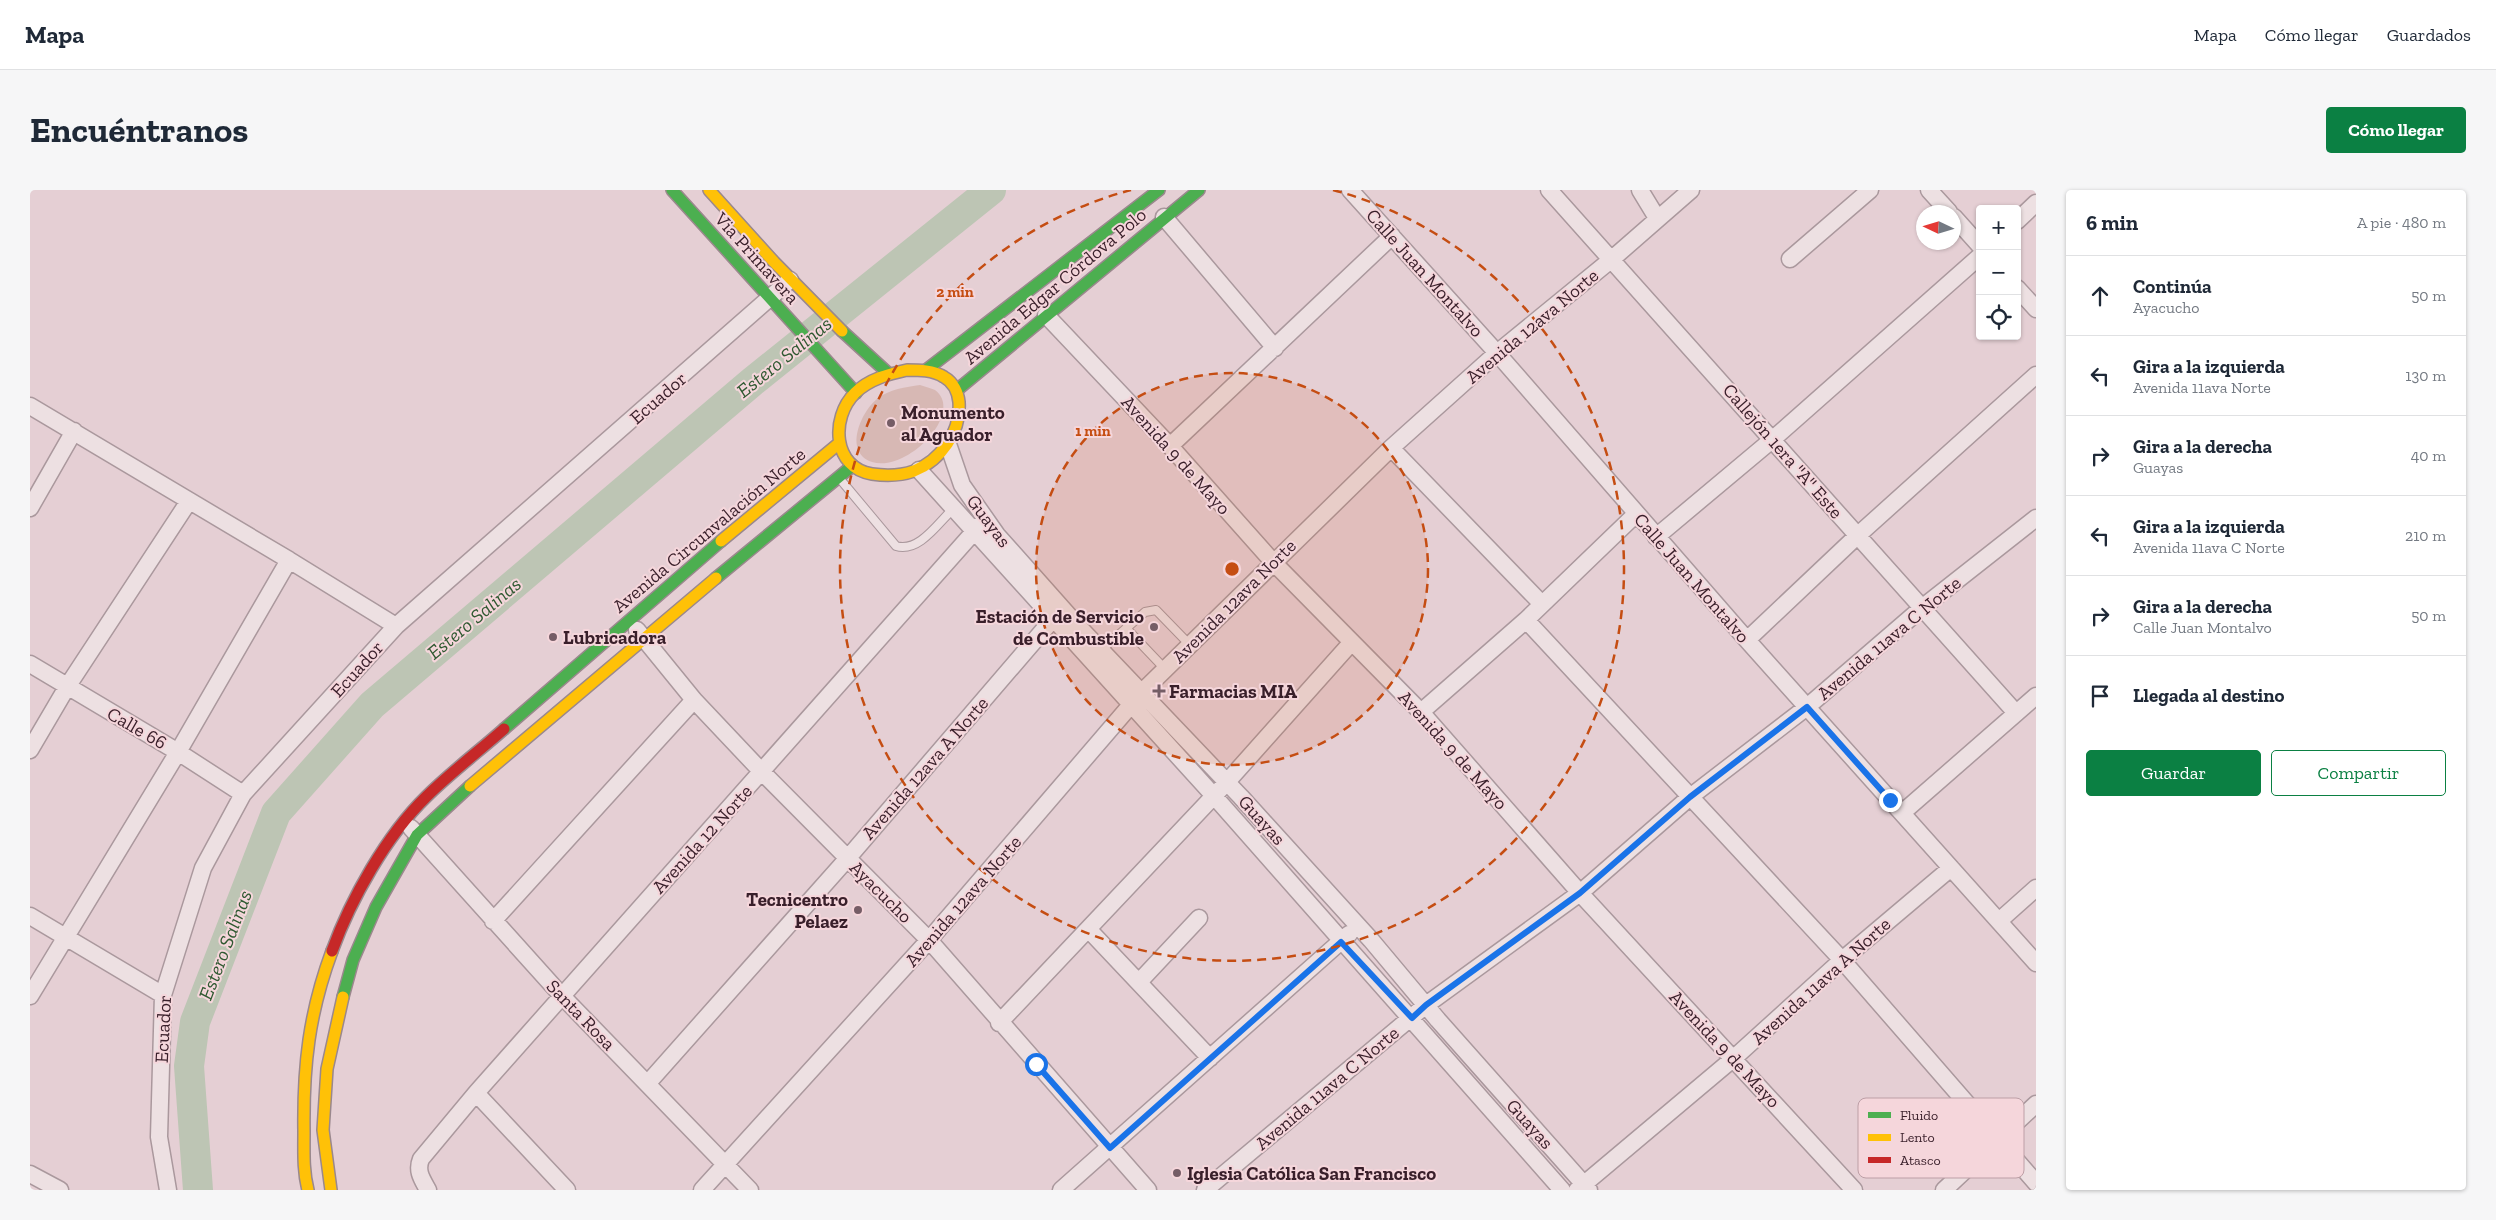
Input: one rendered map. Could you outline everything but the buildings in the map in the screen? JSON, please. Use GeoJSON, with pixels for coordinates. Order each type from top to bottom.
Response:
{"type":"FeatureCollection","features":[{"type":"Feature","properties":{"kind":"main road","name":"Via Primavera"},"geometry":{"type":"LineString","coordinates":[[672,190],[770,300],[856,392]]}},
{"type":"Feature","properties":{"kind":"main road","name":"Via Primavera"},"geometry":{"type":"LineString","coordinates":[[709,190],[790,280],[855,345],[889,374]]}},
{"type":"Feature","properties":{"kind":"main road","name":"Avenida Edgar Córdova Polo"},"geometry":{"type":"LineString","coordinates":[[926,370],[1159,190]]}},
{"type":"Feature","properties":{"kind":"main road","name":"Avenida Edgar Córdova Polo"},"geometry":{"type":"LineString","coordinates":[[957,390],[1199,190]]}},
{"type":"Feature","properties":{"kind":"main road"},"geometry":{"type":"LineString","coordinates":[[907,370],[926,370],[944,375],[957,390],[958,422],[948,444],[919,470],[890,476],[866,474],[851,467],[837,445],[839,429],[846,406],[856,392],[872,380],[889,374],[907,370]]}},
{"type":"Feature","properties":{"kind":"main road","name":"Avenida Circunvalación Norte"},"geometry":{"type":"LineString","coordinates":[[308,1190],[303,1116],[310,1030],[315,1000],[339,936],[356,901],[376,862],[405,820],[425,798],[630,620],[837,445]]}},
{"type":"Feature","properties":{"kind":"main road","name":"Avenida Circunvalación Norte"},"geometry":{"type":"LineString","coordinates":[[330,1190],[323,1130],[327,1069],[338,1013],[353,960],[376,907],[417,835],[464,791],[642,638],[851,467]]}},
{"type":"Feature","properties":{"kind":"street","name":"Calle Juan Montalvo"},"geometry":{"type":"LineString","coordinates":[[1350,190],[1497,353],[1747,640],[2036,963]]}},
{"type":"Feature","properties":{"kind":"street","name":"Callejón 1era \"A\" Este"},"geometry":{"type":"LineString","coordinates":[[1549,190],[2016,713]]}},
{"type":"Feature","properties":{"kind":"street"},"geometry":{"type":"LineString","coordinates":[[1640,190],[1656,218]]}},
{"type":"Feature","properties":{"kind":"street","name":"Avenida 12ava Norte"},"geometry":{"type":"LineString","coordinates":[[702,1190],[929,940],[1142,692],[1391,448],[1497,353],[1612,259],[1656,218],[1691,190]]}},
{"type":"Feature","properties":{"kind":"street"},"geometry":{"type":"LineString","coordinates":[[1790,259],[1870,190]]}},
{"type":"Feature","properties":{"kind":"street"},"geometry":{"type":"LineString","coordinates":[[1929,190],[1943,205]]}},
{"type":"Feature","properties":{"kind":"street"},"geometry":{"type":"LineString","coordinates":[[2021,217],[2036,203]]}},
{"type":"Feature","properties":{"kind":"street"},"geometry":{"type":"LineString","coordinates":[[1164,217],[1274,348]]}},
{"type":"Feature","properties":{"kind":"street"},"geometry":{"type":"LineString","coordinates":[[1961,225],[1976,242]]}},
{"type":"Feature","properties":{"kind":"street"},"geometry":{"type":"LineString","coordinates":[[1170,446],[1392,236]]}},
{"type":"Feature","properties":{"kind":"street"},"geometry":{"type":"LineString","coordinates":[[1656,537],[1773,440],[1976,260]]}},
{"type":"Feature","properties":{"kind":"street","name":"Ecuador"},"geometry":{"type":"LineString","coordinates":[[168,1190],[159,1137],[162,995],[204,868],[243,794],[396,626],[770,300],[790,280]]}},
{"type":"Feature","properties":{"kind":"street"},"geometry":{"type":"LineString","coordinates":[[2021,292],[2036,309]]}},
{"type":"Feature","properties":{"kind":"street","name":"Avenida 9 de Mayo"},"geometry":{"type":"LineString","coordinates":[[1046,315],[1170,446],[1273,562],[1421,712],[1580,893],[1854,1190]]}},
{"type":"Feature","properties":{"kind":"street"},"geometry":{"type":"LineString","coordinates":[[1747,640],[1857,536],[2036,375]]}},
{"type":"Feature","properties":{"kind":"street"},"geometry":{"type":"LineString","coordinates":[[30,406],[396,626]]}},
{"type":"Feature","properties":{"kind":"street"},"geometry":{"type":"LineString","coordinates":[[30,508],[74,431]]}},
{"type":"Feature","properties":{"kind":"street","name":"Guayas"},"geometry":{"type":"LineString","coordinates":[[948,444],[979,526]]}},
{"type":"Feature","properties":{"kind":"street"},"geometry":{"type":"LineString","coordinates":[[1391,448],[1542,604]]}},
{"type":"Feature","properties":{"kind":"street","name":"Guayas"},"geometry":{"type":"LineString","coordinates":[[919,470],[943,494],[953,509],[979,526],[1059,615],[1131,707],[1214,796],[1562,1190]]}},
{"type":"Feature","properties":{"kind":"street"},"geometry":{"type":"LineString","coordinates":[[30,750],[67,687],[189,501]]}},
{"type":"Feature","properties":{"kind":"street"},"geometry":{"type":"LineString","coordinates":[[1421,712],[1526,620],[1636,514]]}},
{"type":"Feature","properties":{"kind":"street","name":"Avenida 11ava C Norte"},"geometry":{"type":"LineString","coordinates":[[1204,1190],[1426,1005],[1580,893],[1690,797],[1807,707],[1922,607],[2036,518]]}},
{"type":"Feature","properties":{"kind":"street","name":"Avenida 12 Norte"},"geometry":{"type":"LineString","coordinates":[[428,1190],[418,1166],[421,1159],[476,1093],[979,526]]}},
{"type":"Feature","properties":{"kind":"street"},"geometry":{"type":"LineString","coordinates":[[30,996],[178,752],[289,560]]}},
{"type":"Feature","properties":{"kind":"street","name":"Guayas"},"geometry":{"type":"LineString","coordinates":[[1059,615],[1101,650],[1142,692],[1358,925],[1584,1188]]}},
{"type":"Feature","properties":{"kind":"street","name":"Avenida 12ava A Norte"},"geometry":{"type":"LineString","coordinates":[[648,1083],[1059,615]]}},
{"type":"Feature","properties":{"kind":"street","name":"Ayacucho"},"geometry":{"type":"LineString","coordinates":[[630,620],[642,638],[694,700],[762,772],[929,940],[1148,1190]]}},
{"type":"Feature","properties":{"kind":"street"},"geometry":{"type":"LineString","coordinates":[[1526,620],[1842,960],[1962,1098]]}},
{"type":"Feature","properties":{"kind":"street"},"geometry":{"type":"LineString","coordinates":[[1000,1023],[1214,796],[1351,643]]}},
{"type":"Feature","properties":{"kind":"street","name":"Calle 66"},"geometry":{"type":"LineString","coordinates":[[30,664],[178,752],[243,794]]}},
{"type":"Feature","properties":{"kind":"street"},"geometry":{"type":"LineString","coordinates":[[1902,813],[2036,696]]}},
{"type":"Feature","properties":{"kind":"street"},"geometry":{"type":"LineString","coordinates":[[493,921],[694,700]]}},
{"type":"Feature","properties":{"kind":"street","name":"Santa Rosa"},"geometry":{"type":"LineString","coordinates":[[405,820],[493,921],[562,996],[750,1190]]}},
{"type":"Feature","properties":{"kind":"street","name":"Avenida 11ava A Norte"},"geometry":{"type":"LineString","coordinates":[[1584,1188],[1734,1058],[1842,960],[1951,868]]}},
{"type":"Feature","properties":{"kind":"street"},"geometry":{"type":"LineString","coordinates":[[1999,921],[2036,888]]}},
{"type":"Feature","properties":{"kind":"street"},"geometry":{"type":"LineString","coordinates":[[30,916],[162,995]]}},
{"type":"Feature","properties":{"kind":"street"},"geometry":{"type":"LineString","coordinates":[[1139,982],[1199,918]]}},
{"type":"Feature","properties":{"kind":"street"},"geometry":{"type":"LineString","coordinates":[[1061,1190],[1358,925]]}},
{"type":"Feature","properties":{"kind":"street"},"geometry":{"type":"LineString","coordinates":[[1089,930],[1210,1058]]}},
{"type":"Feature","properties":{"kind":"street"},"geometry":{"type":"LineString","coordinates":[[476,1093],[566,1190]]}},
{"type":"Feature","properties":{"kind":"street"},"geometry":{"type":"LineString","coordinates":[[2024,1116],[2036,1104]]}},
{"type":"Feature","properties":{"kind":"street"},"geometry":{"type":"LineString","coordinates":[[2024,1169],[2036,1183]]}},
{"type":"Feature","properties":{"kind":"street"},"geometry":{"type":"LineString","coordinates":[[30,1174],[54,1188]]}},
{"type":"Feature","properties":{"kind":"street"},"geometry":{"type":"LineString","coordinates":[[1944,1190],[1957,1178]]}},
{"type":"Feature","properties":{"kind":"lane"},"geometry":{"type":"LineString","coordinates":[[838,477],[896,546],[906,549],[916,545],[953,509]]}},
{"type":"Feature","properties":{"kind":"lane"},"geometry":{"type":"LineString","coordinates":[[1101,650],[1145,612],[1156,610],[1190,645]]}},
{"type":"Feature","properties":{"kind":"lane"},"geometry":{"type":"LineString","coordinates":[[1126,628],[1165,669]]}},
{"type":"Feature","properties":{"kind":"shaded area"},"geometry":{"type":"Polygon","coordinates":[[[920,385],[935,390],[942,400],[943,412],[938,425],[928,438],[916,450],[886,463],[872,462],[863,457],[858,450],[858,432],[865,413],[871,405],[887,393],[920,385]]]}},
{"type":"Feature","properties":{"kind":"waterway","name":"Estero Salinas"},"geometry":{"type":"LineString","coordinates":[[198,1190],[189,1066],[195,1022],[276,813],[372,705],[752,382],[991,190]]}},
{"type":"Feature","properties":{"kind":"traffic: fast"},"geometry":{"type":"LineString","coordinates":[[672,190],[856,393]]}},
{"type":"Feature","properties":{"kind":"traffic: fast"},"geometry":{"type":"LineString","coordinates":[[926,370],[1159,190]]}},
{"type":"Feature","properties":{"kind":"traffic: fast"},"geometry":{"type":"LineString","coordinates":[[957,390],[1199,190]]}},
{"type":"Feature","properties":{"kind":"traffic: fast"},"geometry":{"type":"LineString","coordinates":[[842,331],[889,374]]}},
{"type":"Feature","properties":{"kind":"traffic: fast"},"geometry":{"type":"LineString","coordinates":[[716,578],[851,467]]}},
{"type":"Feature","properties":{"kind":"traffic: fast"},"geometry":{"type":"LineString","coordinates":[[504,729],[721,541]]}},
{"type":"Feature","properties":{"kind":"traffic: fast"},"geometry":{"type":"LineString","coordinates":[[343,997],[353,960],[376,907],[417,835],[470,786]]}},
{"type":"Feature","properties":{"kind":"traffic: slow"},"geometry":{"type":"LineString","coordinates":[[709,190],[774,262],[842,331]]}},
{"type":"Feature","properties":{"kind":"traffic: slow"},"geometry":{"type":"LineString","coordinates":[[907,370],[935,373],[952,384],[958,395],[959,402],[957,424],[953,434],[933,460],[914,471],[888,475],[872,474],[859,470],[849,462],[839,441],[839,428],[847,403],[866,384],[886,375],[907,370]]}},
{"type":"Feature","properties":{"kind":"traffic: slow"},"geometry":{"type":"LineString","coordinates":[[721,541],[837,445]]}},
{"type":"Feature","properties":{"kind":"traffic: slow"},"geometry":{"type":"LineString","coordinates":[[470,786],[716,578]]}},
{"type":"Feature","properties":{"kind":"traffic: slow"},"geometry":{"type":"LineString","coordinates":[[308,1190],[304,1154],[306,1062],[318,996],[332,951]]}},
{"type":"Feature","properties":{"kind":"traffic: slow"},"geometry":{"type":"LineString","coordinates":[[331,1190],[323,1130],[327,1069],[343,997]]}},
{"type":"Feature","properties":{"kind":"traffic: jam"},"geometry":{"type":"LineString","coordinates":[[332,951],[349,910],[371,869],[397,830],[435,788],[504,729]]}},
{"type":"Feature","properties":{"kind":"place","name":"Monumento al Aguador"},"geometry":{"type":"Point","coordinates":[891,423]}},
{"type":"Feature","properties":{"kind":"place","name":"Estación de Servicio de Combustible"},"geometry":{"type":"Point","coordinates":[1154,627]}},
{"type":"Feature","properties":{"kind":"place","name":"Lubricadora"},"geometry":{"type":"Point","coordinates":[553,637]}},
{"type":"Feature","properties":{"kind":"place","name":"Farmacias MIA"},"geometry":{"type":"Point","coordinates":[1159,691]}},
{"type":"Feature","properties":{"kind":"place","name":"Tecnicentro Pelaez"},"geometry":{"type":"Point","coordinates":[858,910]}},
{"type":"Feature","properties":{"kind":"place","name":"Iglesia Católica San Francisco"},"geometry":{"type":"Point","coordinates":[1177,1173]}},
{"type":"Feature","properties":{"kind":"route"},"geometry":{"type":"LineString","coordinates":[[1036,1064],[1110,1148],[1341,942],[1412,1018],[1426,1005],[1580,893],[1690,797],[1807,707],[1890,800]]}}]}
